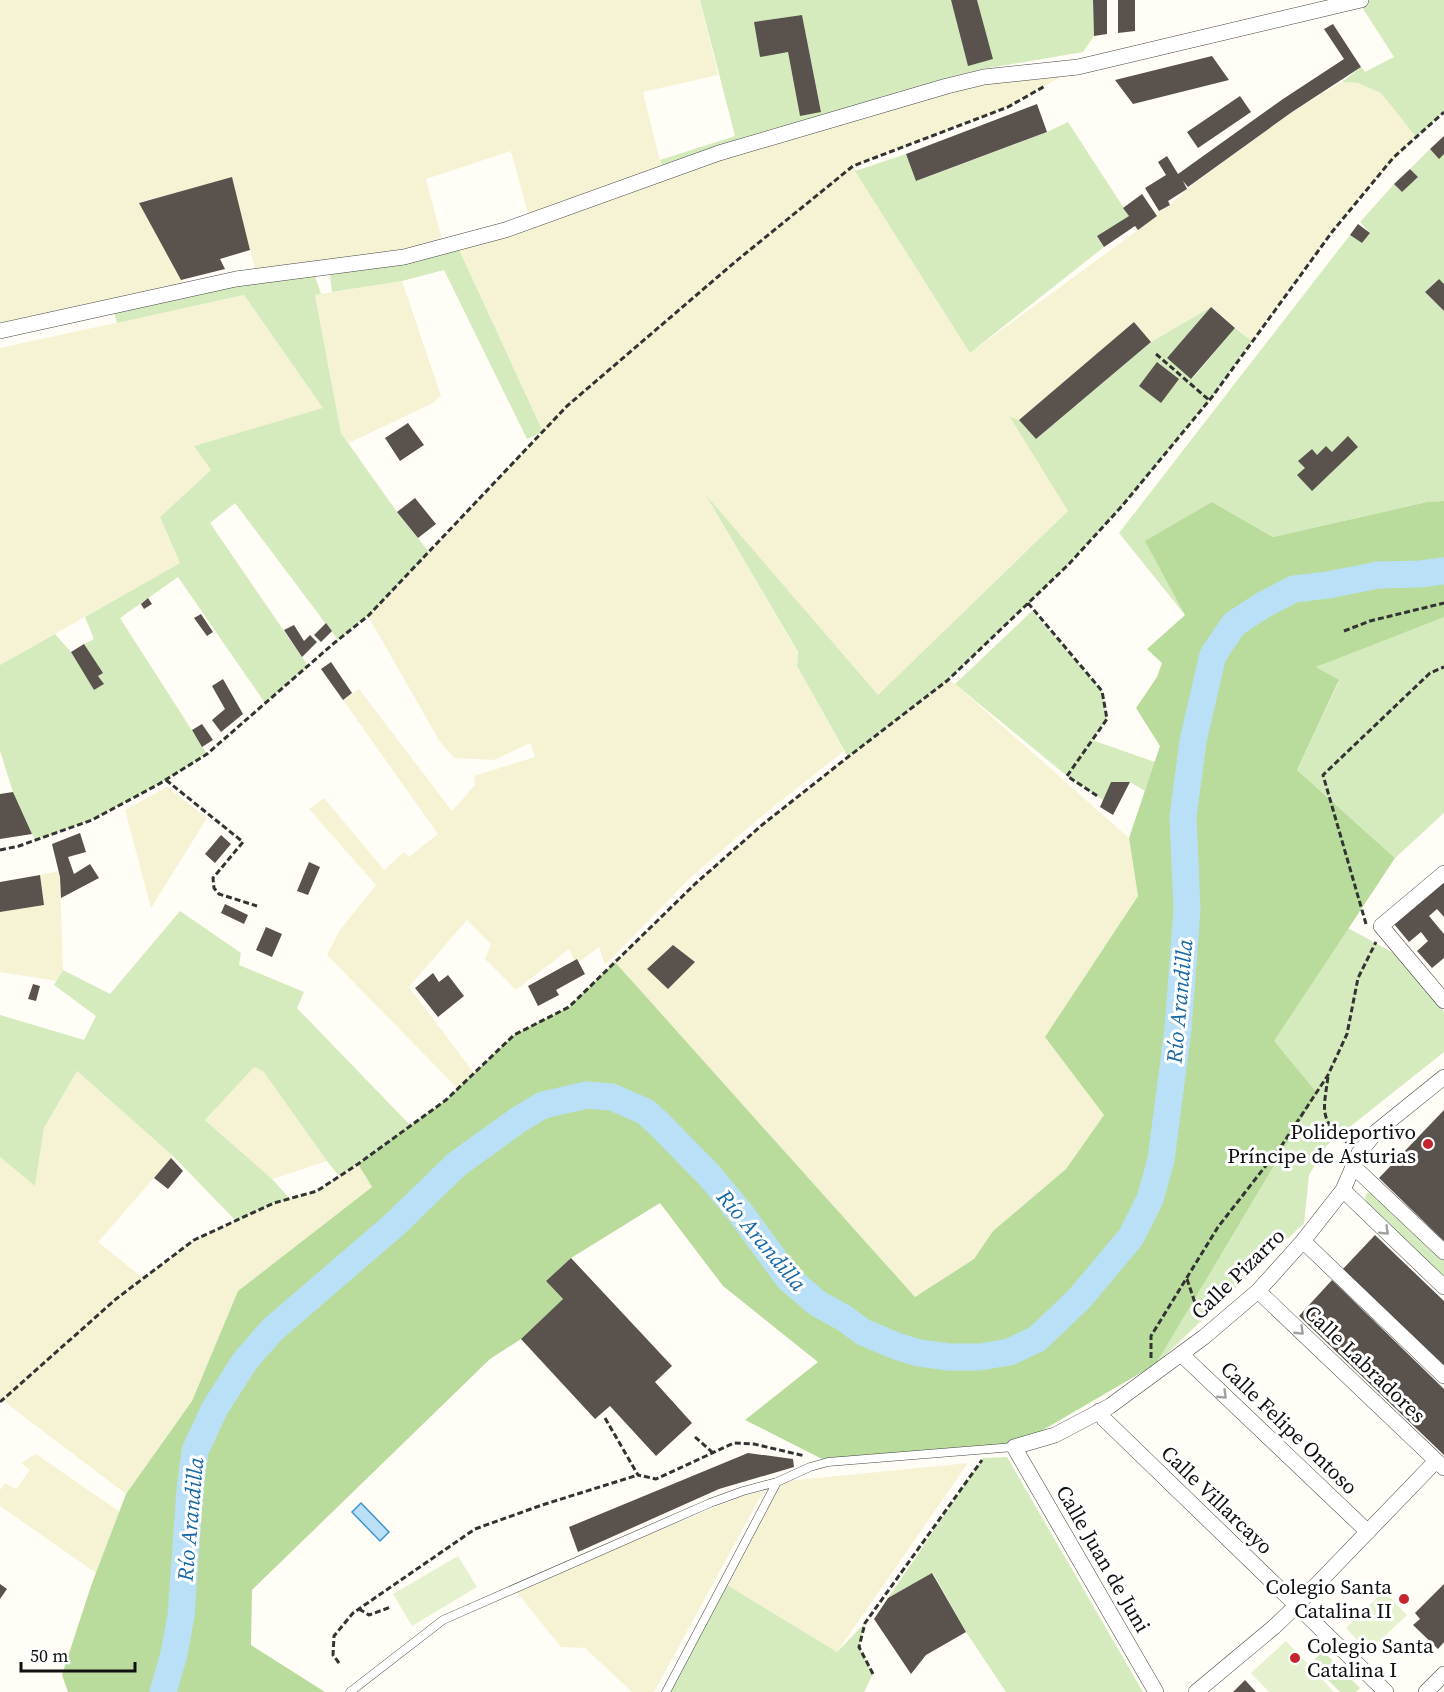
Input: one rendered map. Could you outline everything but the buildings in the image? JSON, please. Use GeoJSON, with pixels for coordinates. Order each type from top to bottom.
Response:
{"type":"FeatureCollection","features":[{"type":"Feature","properties":{"kind":"street"},"geometry":{"type":"LineString","coordinates":[[0,331],[236,279],[404,257],[505,230],[719,153],[984,76],[1078,67],[1361,0]]}},
{"type":"Feature","properties":{"kind":"street"},"geometry":{"type":"LineString","coordinates":[[1444,873],[1381,926],[1444,1000]]}},
{"type":"Feature","properties":{"kind":"street","name":"Calle Pizarro"},"geometry":{"type":"LineString","coordinates":[[1014,1446],[1055,1435],[1110,1406],[1219,1324],[1257,1291],[1303,1241],[1343,1190],[1359,1153],[1377,1131],[1444,1077]]}},
{"type":"Feature","properties":{"kind":"street"},"geometry":{"type":"LineString","coordinates":[[1354,1167],[1444,1252]]}},
{"type":"Feature","properties":{"kind":"street"},"geometry":{"type":"LineString","coordinates":[[1343,1190],[1444,1287]]}},
{"type":"Feature","properties":{"kind":"street"},"geometry":{"type":"LineString","coordinates":[[1303,1241],[1444,1376]]}},
{"type":"Feature","properties":{"kind":"street","name":"Calle Labradores"},"geometry":{"type":"LineString","coordinates":[[1257,1291],[1440,1464]]}},
{"type":"Feature","properties":{"kind":"street","name":"Calle Felipe Ontoso"},"geometry":{"type":"LineString","coordinates":[[1181,1354],[1368,1532]]}},
{"type":"Feature","properties":{"kind":"street","name":"Calle Villarcayo"},"geometry":{"type":"LineString","coordinates":[[1099,1411],[1104,1419],[1386,1692]]}},
{"type":"Feature","properties":{"kind":"street","name":"Calle Juan de Juni"},"geometry":{"type":"LineString","coordinates":[[1014,1446],[1156,1692]]}},
{"type":"Feature","properties":{"kind":"street"},"geometry":{"type":"LineString","coordinates":[[1196,1692],[1274,1627],[1368,1532],[1440,1464]]}},
{"type":"Feature","properties":{"kind":"street"},"geometry":{"type":"LineString","coordinates":[[1426,1692],[1444,1674]]}},
{"type":"Feature","properties":{"kind":"lane"},"geometry":{"type":"LineString","coordinates":[[350,1692],[443,1620],[710,1503],[777,1482],[810,1467],[828,1462],[1014,1446]]}},
{"type":"Feature","properties":{"kind":"lane"},"geometry":{"type":"LineString","coordinates":[[666,1692],[777,1482]]}},
{"type":"Feature","properties":{"kind":"path"},"geometry":{"type":"LineString","coordinates":[[0,850],[19,846],[92,820],[166,780],[207,754],[368,616],[567,406],[735,262],[853,166],[1008,107],[1048,84]]}},
{"type":"Feature","properties":{"kind":"path"},"geometry":{"type":"LineString","coordinates":[[0,1402],[116,1299],[194,1240],[274,1203],[317,1191],[446,1100],[514,1035],[569,1007],[695,884],[762,825],[948,680],[1068,564],[1122,506],[1210,400],[1332,231],[1394,158],[1444,112]]}},
{"type":"Feature","properties":{"kind":"path"},"geometry":{"type":"LineString","coordinates":[[1156,354],[1210,400]]}},
{"type":"Feature","properties":{"kind":"path"},"geometry":{"type":"LineString","coordinates":[[1028,603],[1102,692],[1107,719],[1067,776],[1099,796]]}},
{"type":"Feature","properties":{"kind":"path"},"geometry":{"type":"LineString","coordinates":[[1344,631],[1370,621],[1444,603]]}},
{"type":"Feature","properties":{"kind":"path"},"geometry":{"type":"LineString","coordinates":[[1372,930],[1366,924],[1323,775],[1430,673],[1444,667]]}},
{"type":"Feature","properties":{"kind":"path"},"geometry":{"type":"LineString","coordinates":[[166,780],[243,842],[213,878],[214,888],[219,894],[256,906]]}},
{"type":"Feature","properties":{"kind":"path"},"geometry":{"type":"LineString","coordinates":[[1150,1377],[1151,1336],[1218,1227],[1282,1145],[1328,1075],[1347,1034],[1359,978],[1378,937]]}},
{"type":"Feature","properties":{"kind":"path"},"geometry":{"type":"LineString","coordinates":[[1328,1075],[1323,1110],[1332,1131],[1359,1153]]}},
{"type":"Feature","properties":{"kind":"path"},"geometry":{"type":"LineString","coordinates":[[1187,1279],[1195,1303],[1219,1324]]}},
{"type":"Feature","properties":{"kind":"path"},"geometry":{"type":"LineString","coordinates":[[605,1418],[638,1475]]}},
{"type":"Feature","properties":{"kind":"path"},"geometry":{"type":"LineString","coordinates":[[695,1437],[713,1453]]}},
{"type":"Feature","properties":{"kind":"path"},"geometry":{"type":"LineString","coordinates":[[339,1663],[333,1655],[334,1636],[353,1612],[475,1529],[638,1475],[656,1479],[734,1443],[754,1443],[828,1462]]}},
{"type":"Feature","properties":{"kind":"path"},"geometry":{"type":"LineString","coordinates":[[873,1674],[859,1647],[865,1623],[983,1458]]}},
{"type":"Feature","properties":{"kind":"path"},"geometry":{"type":"LineString","coordinates":[[359,1609],[369,1615],[391,1607]]}},
{"type":"Feature","properties":{"kind":"shaded area"},"geometry":{"type":"Polygon","coordinates":[[[0,0],[700,0],[718,75],[643,92],[663,173],[947,86],[1078,67],[1008,107],[853,166],[970,353],[1157,216],[1159,211],[1170,205],[1187,189],[1292,112],[1342,82],[1358,83],[1381,93],[1416,137],[1366,190],[1332,232],[1252,341],[1211,307],[1151,342],[1134,322],[1019,420],[1011,418],[1069,511],[878,695],[707,498],[798,653],[797,666],[844,751],[757,820],[690,878],[605,965],[599,947],[576,964],[569,949],[516,990],[485,959],[491,944],[467,920],[409,987],[474,1073],[458,1089],[327,955],[340,930],[376,885],[309,809],[324,798],[384,870],[404,852],[409,857],[438,834],[343,700],[359,689],[452,811],[475,785],[474,776],[535,757],[530,743],[494,760],[454,758],[440,742],[368,616],[543,432],[456,243],[530,221],[511,151],[426,179],[444,247],[257,277],[232,178],[140,202],[187,290],[0,331],[0,0]]]}},
{"type":"Feature","properties":{"kind":"shaded area"},"geometry":{"type":"Polygon","coordinates":[[[402,281],[441,396],[433,403],[349,443],[341,433],[315,295],[402,281]]]}},
{"type":"Feature","properties":{"kind":"shaded area"},"geometry":{"type":"Polygon","coordinates":[[[244,295],[324,408],[194,446],[211,470],[160,517],[180,563],[0,665],[0,348],[244,295]]]}},
{"type":"Feature","properties":{"kind":"shaded area"},"geometry":{"type":"Polygon","coordinates":[[[948,680],[1129,838],[1138,896],[1046,1037],[1104,1115],[1066,1169],[993,1231],[974,1259],[915,1297],[615,962],[695,884],[762,825],[948,680]]]}},
{"type":"Feature","properties":{"kind":"shaded area"},"geometry":{"type":"Polygon","coordinates":[[[167,787],[207,818],[151,908],[125,810],[167,787]]]}},
{"type":"Feature","properties":{"kind":"shaded area"},"geometry":{"type":"Polygon","coordinates":[[[59,871],[63,970],[57,981],[0,972],[0,912],[43,905],[40,875],[59,871]]]}},
{"type":"Feature","properties":{"kind":"shaded area"},"geometry":{"type":"Polygon","coordinates":[[[254,1066],[263,1071],[327,1161],[272,1179],[205,1120],[254,1066]]]}},
{"type":"Feature","properties":{"kind":"shaded area"},"geometry":{"type":"Polygon","coordinates":[[[77,1071],[173,1156],[98,1242],[143,1278],[194,1240],[274,1203],[317,1191],[358,1164],[372,1187],[238,1291],[192,1401],[126,1494],[2,1400],[0,1402],[0,1157],[35,1186],[44,1128],[77,1071]]]}},
{"type":"Feature","properties":{"kind":"shaded area"},"geometry":{"type":"Polygon","coordinates":[[[36,1454],[120,1512],[96,1573],[0,1506],[0,1490],[5,1483],[16,1489],[30,1470],[21,1463],[36,1454]]]}},
{"type":"Feature","properties":{"kind":"shaded area"},"geometry":{"type":"Polygon","coordinates":[[[968,1463],[837,1652],[724,1583],[777,1482],[968,1463]]]}},
{"type":"Feature","properties":{"kind":"shaded area"},"geometry":{"type":"Polygon","coordinates":[[[764,1490],[654,1692],[632,1692],[585,1648],[561,1647],[514,1589],[740,1497],[764,1490]]]}},
{"type":"Feature","properties":{"kind":"green space"},"geometry":{"type":"Polygon","coordinates":[[[700,0],[951,0],[968,65],[993,59],[977,0],[1093,0],[1094,36],[1083,52],[983,69],[946,78],[718,146],[662,166],[660,160],[735,136],[700,0]],[[802,15],[754,22],[788,52],[800,116],[821,111],[802,15]]]}},
{"type":"Feature","properties":{"kind":"green space"},"geometry":{"type":"Polygon","coordinates":[[[1444,0],[1444,112],[1416,137],[1381,93],[1358,83],[1342,82],[1361,67],[1365,72],[1394,57],[1358,1],[1444,0]]]}},
{"type":"Feature","properties":{"kind":"green space"},"geometry":{"type":"Polygon","coordinates":[[[1068,122],[1129,216],[1097,236],[1104,247],[970,353],[855,171],[906,154],[917,181],[1068,122]]]}},
{"type":"Feature","properties":{"kind":"green space"},"geometry":{"type":"Polygon","coordinates":[[[1430,149],[1439,158],[1444,154],[1444,284],[1438,279],[1425,292],[1444,311],[1444,501],[1427,502],[1273,537],[1212,502],[1185,615],[1119,533],[1350,235],[1362,243],[1370,233],[1360,222],[1394,184],[1402,192],[1418,177],[1410,169],[1430,149]]]}},
{"type":"Feature","properties":{"kind":"green space"},"geometry":{"type":"Polygon","coordinates":[[[456,243],[543,432],[527,439],[444,270],[402,281],[332,292],[330,275],[406,262],[456,243]]]}},
{"type":"Feature","properties":{"kind":"green space"},"geometry":{"type":"Polygon","coordinates":[[[315,276],[321,294],[315,295],[341,433],[397,512],[429,552],[368,616],[338,640],[235,503],[210,523],[308,666],[265,703],[178,577],[120,618],[207,754],[159,784],[92,820],[36,840],[13,792],[0,751],[0,665],[55,634],[71,652],[94,690],[103,685],[98,676],[102,673],[84,644],[94,639],[85,617],[180,563],[160,517],[211,470],[194,446],[323,408],[244,295],[117,323],[114,313],[239,284],[315,276]]]}},
{"type":"Feature","properties":{"kind":"green space"},"geometry":{"type":"Polygon","coordinates":[[[1211,307],[1167,358],[1192,379],[1235,328],[1252,341],[1212,397],[1122,506],[1069,564],[948,680],[848,757],[797,666],[798,652],[705,494],[878,695],[1068,511],[1010,417],[1019,420],[1036,439],[1151,342],[1211,307]]]}},
{"type":"Feature","properties":{"kind":"green space"},"geometry":{"type":"Polygon","coordinates":[[[1444,501],[1444,617],[1316,667],[1339,680],[1297,770],[1395,858],[1274,1041],[1317,1093],[1156,1364],[1014,1447],[828,1462],[745,1420],[818,1362],[723,1286],[660,1203],[571,1258],[546,1281],[563,1299],[521,1339],[490,1359],[252,1590],[251,1645],[325,1692],[68,1692],[62,1675],[91,1586],[126,1494],[192,1401],[238,1291],[372,1187],[358,1164],[446,1100],[514,1035],[569,1007],[615,962],[915,1297],[974,1259],[993,1231],[1066,1169],[1104,1115],[1045,1037],[1138,896],[1129,838],[1160,746],[1136,708],[1157,677],[1162,663],[1147,649],[1185,615],[1145,541],[1212,502],[1273,537],[1427,502],[1444,501]]]}},
{"type":"Feature","properties":{"kind":"green space"},"geometry":{"type":"Polygon","coordinates":[[[1032,611],[1102,691],[1107,719],[1092,740],[1155,762],[1145,791],[1130,782],[1111,782],[1103,800],[1067,776],[955,684],[1032,611]]]}},
{"type":"Feature","properties":{"kind":"green space"},"geometry":{"type":"Polygon","coordinates":[[[1444,615],[1444,813],[1395,858],[1297,770],[1339,681],[1316,667],[1444,615]]]}},
{"type":"Feature","properties":{"kind":"green space"},"geometry":{"type":"Polygon","coordinates":[[[180,911],[241,953],[239,965],[304,992],[297,1008],[411,1126],[339,1176],[263,1071],[254,1067],[205,1120],[272,1179],[290,1199],[274,1203],[236,1221],[173,1156],[77,1071],[44,1128],[35,1186],[0,1157],[0,1015],[84,1040],[96,1016],[54,985],[63,970],[110,994],[180,911]]]}},
{"type":"Feature","properties":{"kind":"green space"},"geometry":{"type":"Polygon","coordinates":[[[1348,928],[1412,963],[1444,1012],[1444,1052],[1327,1145],[1309,1175],[1304,1223],[1156,1364],[1316,1093],[1273,1041],[1348,928]]]}},
{"type":"Feature","properties":{"kind":"green space"},"geometry":{"type":"Polygon","coordinates":[[[1371,1192],[1444,1259],[1444,1278],[1366,1203],[1365,1197],[1371,1192]]]}},
{"type":"Feature","properties":{"kind":"green space"},"geometry":{"type":"Polygon","coordinates":[[[1007,1457],[1143,1692],[1006,1692],[966,1632],[933,1573],[888,1598],[983,1458],[1007,1457]]]}},
{"type":"Feature","properties":{"kind":"green space"},"geometry":{"type":"Polygon","coordinates":[[[458,1556],[477,1587],[412,1626],[393,1594],[458,1556]]]}},
{"type":"Feature","properties":{"kind":"green space"},"geometry":{"type":"Polygon","coordinates":[[[724,1583],[837,1652],[865,1623],[859,1647],[873,1674],[864,1692],[666,1692],[724,1583]]]}},
{"type":"Feature","properties":{"kind":"green space"},"geometry":{"type":"Polygon","coordinates":[[[1384,1591],[1407,1615],[1368,1652],[1346,1628],[1384,1591]]]}},
{"type":"Feature","properties":{"kind":"green space"},"geometry":{"type":"Polygon","coordinates":[[[1286,1641],[1334,1692],[1269,1692],[1251,1673],[1286,1641]]]}},
{"type":"Feature","properties":{"kind":"green space"},"geometry":{"type":"Polygon","coordinates":[[[1323,1651],[1360,1688],[1356,1692],[1340,1692],[1311,1663],[1323,1651]]]}},
{"type":"Feature","properties":{"kind":"water"},"geometry":{"type":"Polygon","coordinates":[[[361,1503],[389,1532],[380,1541],[352,1512],[361,1503]]]}},
{"type":"Feature","properties":{"kind":"waterway","name":"Río Arandilla"},"geometry":{"type":"LineString","coordinates":[[163,1692],[174,1654],[181,1616],[195,1451],[215,1408],[245,1361],[272,1330],[394,1225],[457,1164],[543,1105],[587,1095],[612,1097],[646,1112],[710,1176],[788,1278],[817,1303],[863,1332],[919,1353],[949,1357],[980,1357],[1009,1352],[1037,1339],[1079,1299],[1131,1237],[1150,1199],[1161,1160],[1178,1029],[1187,909],[1183,817],[1193,741],[1213,655],[1234,624],[1294,589],[1378,575],[1444,571]]}},
{"type":"Feature","properties":{"kind":"place","name":"Polideportivo Príncipe de Asturias"},"geometry":{"type":"Point","coordinates":[1428,1144]}},
{"type":"Feature","properties":{"kind":"place","name":"Colegio Santa Catalina II"},"geometry":{"type":"Point","coordinates":[1404,1599]}},
{"type":"Feature","properties":{"kind":"place","name":"Colegio Santa Catalina I"},"geometry":{"type":"Point","coordinates":[1295,1658]}}]}
